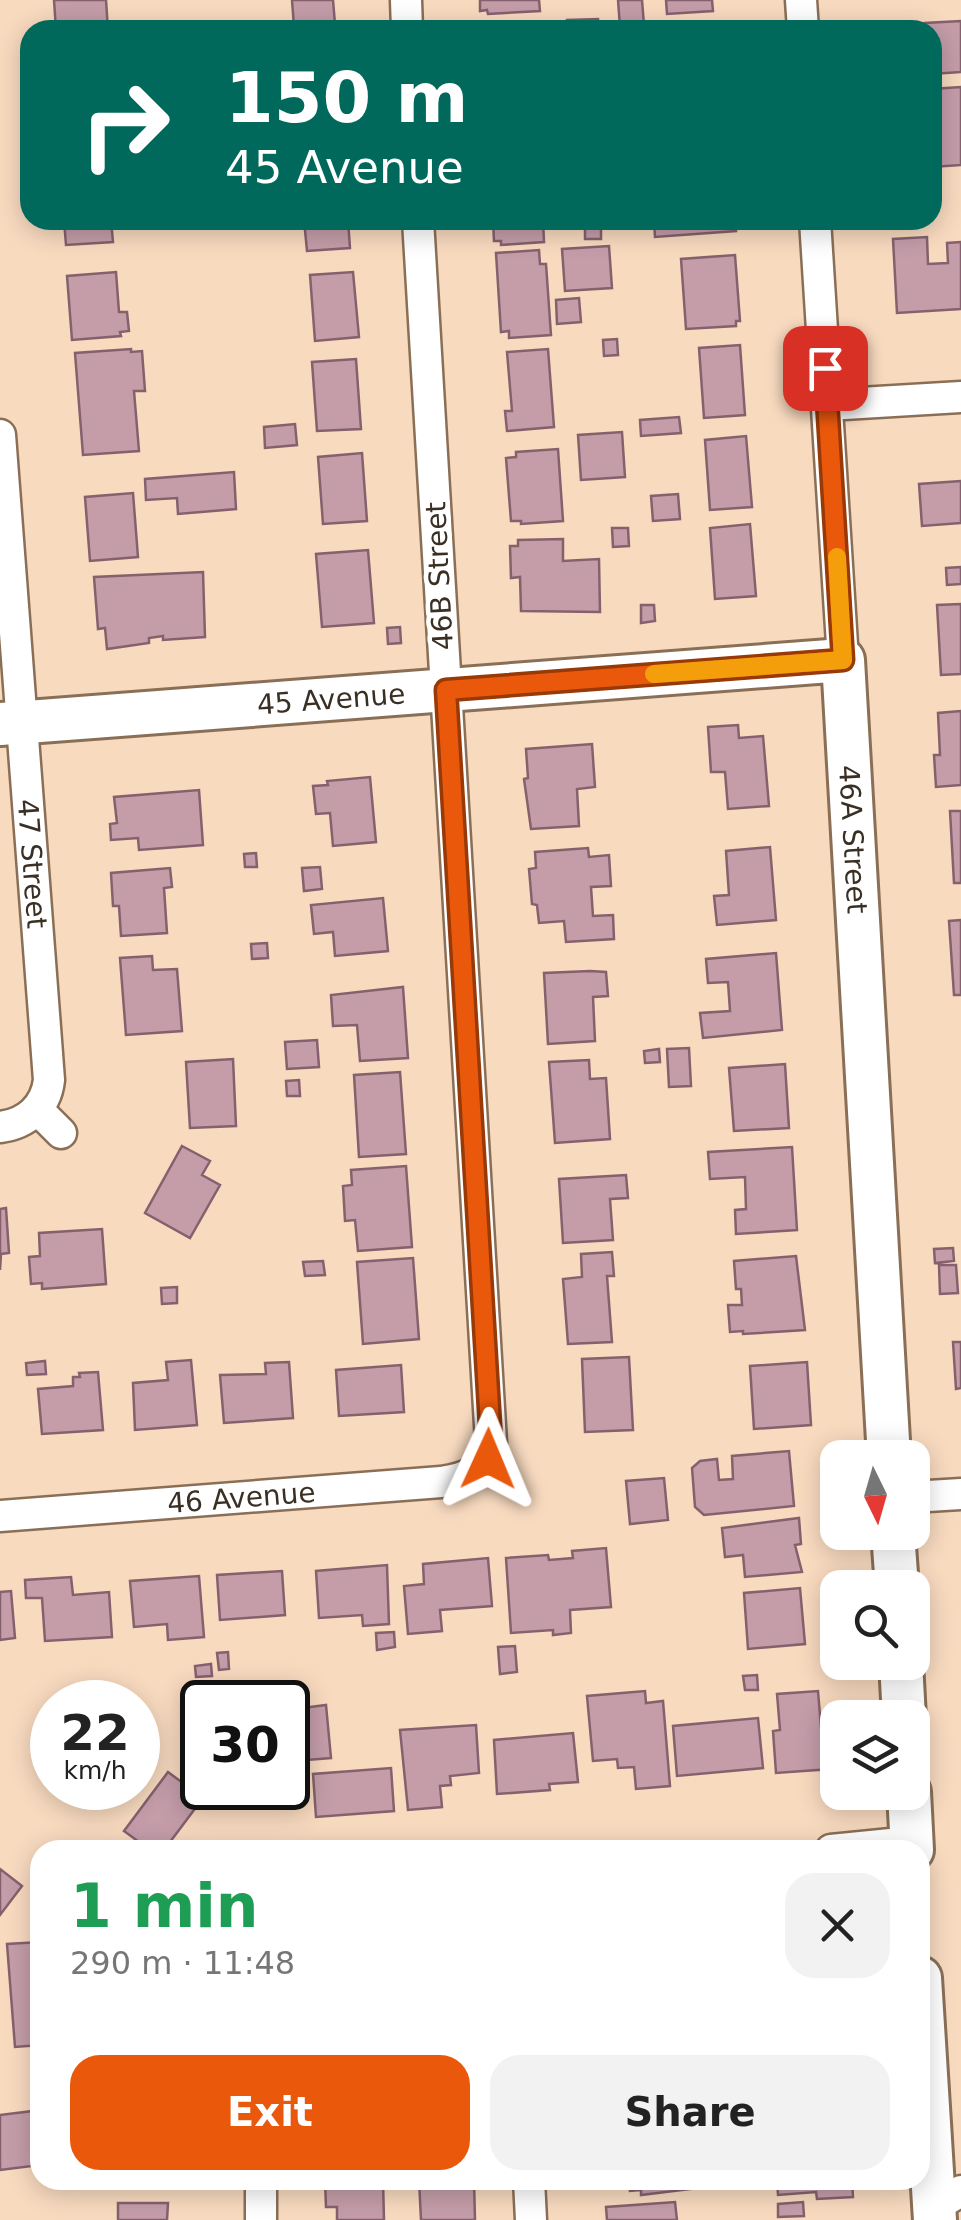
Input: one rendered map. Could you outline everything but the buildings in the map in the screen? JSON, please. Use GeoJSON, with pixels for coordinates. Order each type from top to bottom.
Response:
{"type":"FeatureCollection","features":[{"type":"Feature","properties":{"kind":"street","name":"46B Street"},"geometry":{"type":"LineString","coordinates":[[419,230],[491,1442],[488,1459],[480,1468]]}},
{"type":"Feature","properties":{"kind":"street","name":"46A Street"},"geometry":{"type":"LineString","coordinates":[[817,230],[888,1440]]}},
{"type":"Feature","properties":{"kind":"street"},"geometry":{"type":"LineString","coordinates":[[827,405],[961,397]]}},
{"type":"Feature","properties":{"kind":"street","name":"47 Street"},"geometry":{"type":"LineString","coordinates":[[0,435],[11,723],[48,1080],[48,1092],[37,1109]]}},
{"type":"Feature","properties":{"kind":"street","name":"45 Avenue"},"geometry":{"type":"LineString","coordinates":[[11,723],[843,660]]}},
{"type":"Feature","properties":{"kind":"street"},"geometry":{"type":"LineString","coordinates":[[0,1127],[18,1124],[37,1109],[61,1133]]}},
{"type":"Feature","properties":{"kind":"street","name":"46 Avenue"},"geometry":{"type":"LineString","coordinates":[[0,1516],[441,1482],[470,1475],[480,1468]]}},
{"type":"Feature","properties":{"kind":"street"},"geometry":{"type":"LineString","coordinates":[[930,1496],[961,1494]]}},
{"type":"Feature","properties":{"kind":"street"},"geometry":{"type":"LineString","coordinates":[[909,1810],[912,1840]]}},
{"type":"Feature","properties":{"kind":"street"},"geometry":{"type":"LineString","coordinates":[[930,2073],[944,2206]]}},
{"type":"Feature","properties":{"kind":"street"},"geometry":{"type":"LineString","coordinates":[[261,2190],[261,2220]]}},
{"type":"Feature","properties":{"kind":"street"},"geometry":{"type":"LineString","coordinates":[[530,2190],[532,2220]]}},
{"type":"Feature","properties":{"kind":"slow traffic"},"geometry":{"type":"LineString","coordinates":[[654,674],[843,660],[837,557]]}},
{"type":"Feature","properties":{"kind":"route"},"geometry":{"type":"LineString","coordinates":[[488,1459],[491,1442],[446,690],[843,660],[825,368]]}}]}
